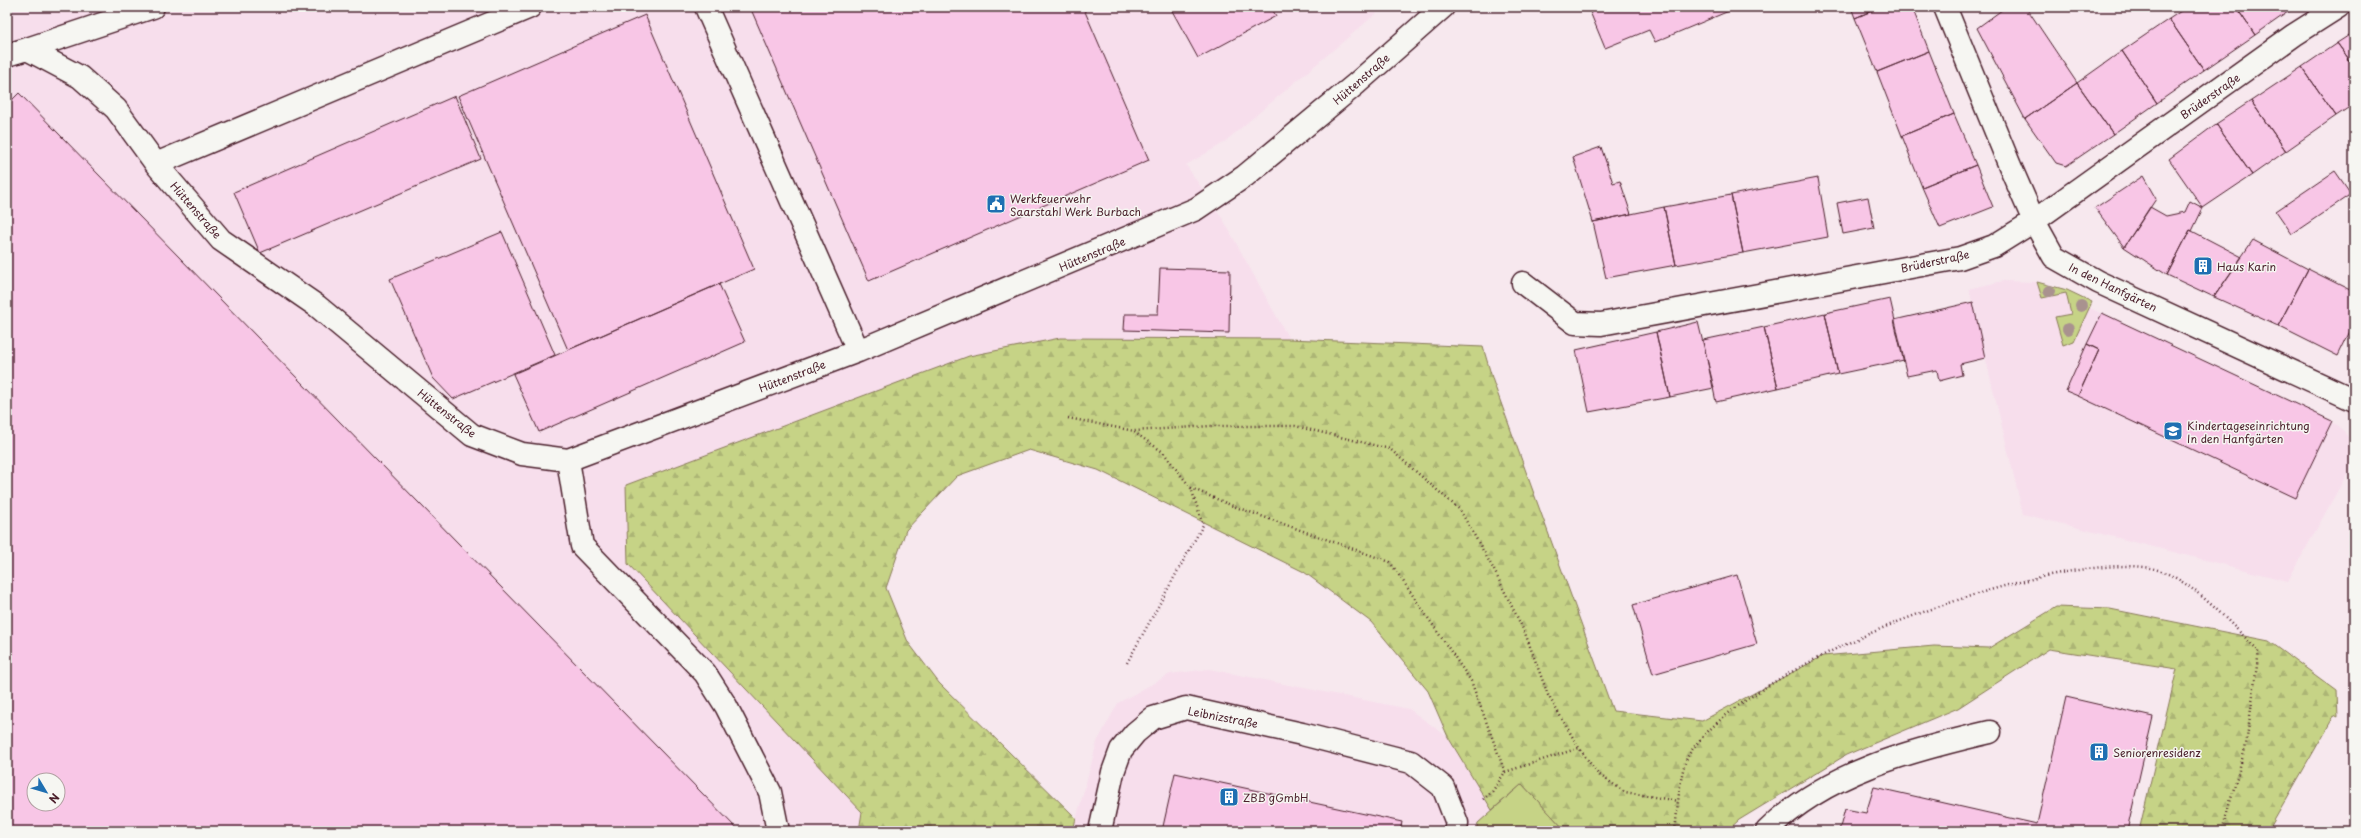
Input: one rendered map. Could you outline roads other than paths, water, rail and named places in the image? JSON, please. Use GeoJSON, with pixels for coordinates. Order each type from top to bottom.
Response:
{"type":"FeatureCollection","features":[{"type":"Feature","properties":{"kind":"street"},"geometry":{"type":"LineString","coordinates":[[17,52],[153,7]]}},
{"type":"Feature","properties":{"kind":"street"},"geometry":{"type":"LineString","coordinates":[[156,164],[530,7]]}},
{"type":"Feature","properties":{"kind":"street"},"geometry":{"type":"LineString","coordinates":[[706,7],[858,351]]}},
{"type":"Feature","properties":{"kind":"street","name":"Hüttenstraße"},"geometry":{"type":"LineString","coordinates":[[17,52],[80,77],[111,104],[156,164],[221,240],[317,306],[472,435],[522,454],[568,460],[858,351],[1196,209],[1245,176],[1356,84],[1443,7]]}},
{"type":"Feature","properties":{"kind":"street","name":"In den Hanfgärten"},"geometry":{"type":"LineString","coordinates":[[1945,7],[2034,220],[2054,257],[2098,282],[2354,400]]}},
{"type":"Feature","properties":{"kind":"street","name":"Brüderstraße"},"geometry":{"type":"LineString","coordinates":[[1523,283],[1575,323],[1601,324],[1960,258],[1994,246],[2034,220],[2294,35],[2338,7]]}},
{"type":"Feature","properties":{"kind":"street"},"geometry":{"type":"LineString","coordinates":[[568,460],[582,546],[705,672],[726,706],[770,792],[778,831]]}},
{"type":"Feature","properties":{"kind":"street","name":"Leibnizstraße"},"geometry":{"type":"LineString","coordinates":[[1100,831],[1113,772],[1121,750],[1134,733],[1153,718],[1186,708],[1302,734],[1411,762],[1443,787],[1456,827]]}},
{"type":"Feature","properties":{"kind":"street"},"geometry":{"type":"LineString","coordinates":[[1767,831],[1792,810],[1819,792],[1861,771],[1900,755],[1990,732]]}},
{"type":"Feature","properties":{"kind":"place","name":"Werkfeuerwehr Saarstahl Werk Burbach"},"geometry":{"type":"Point","coordinates":[996,204]}},
{"type":"Feature","properties":{"kind":"place","name":"Haus Karin"},"geometry":{"type":"Point","coordinates":[2203,266]}},
{"type":"Feature","properties":{"kind":"place","name":"Kindertageseinrichtung In den Hanfgärten"},"geometry":{"type":"Point","coordinates":[2173,431]}},
{"type":"Feature","properties":{"kind":"place","name":"Seniorenresidenz"},"geometry":{"type":"Point","coordinates":[2099,752]}},
{"type":"Feature","properties":{"kind":"place","name":"ZBB gGmbH"},"geometry":{"type":"Point","coordinates":[1229,797]}}]}
